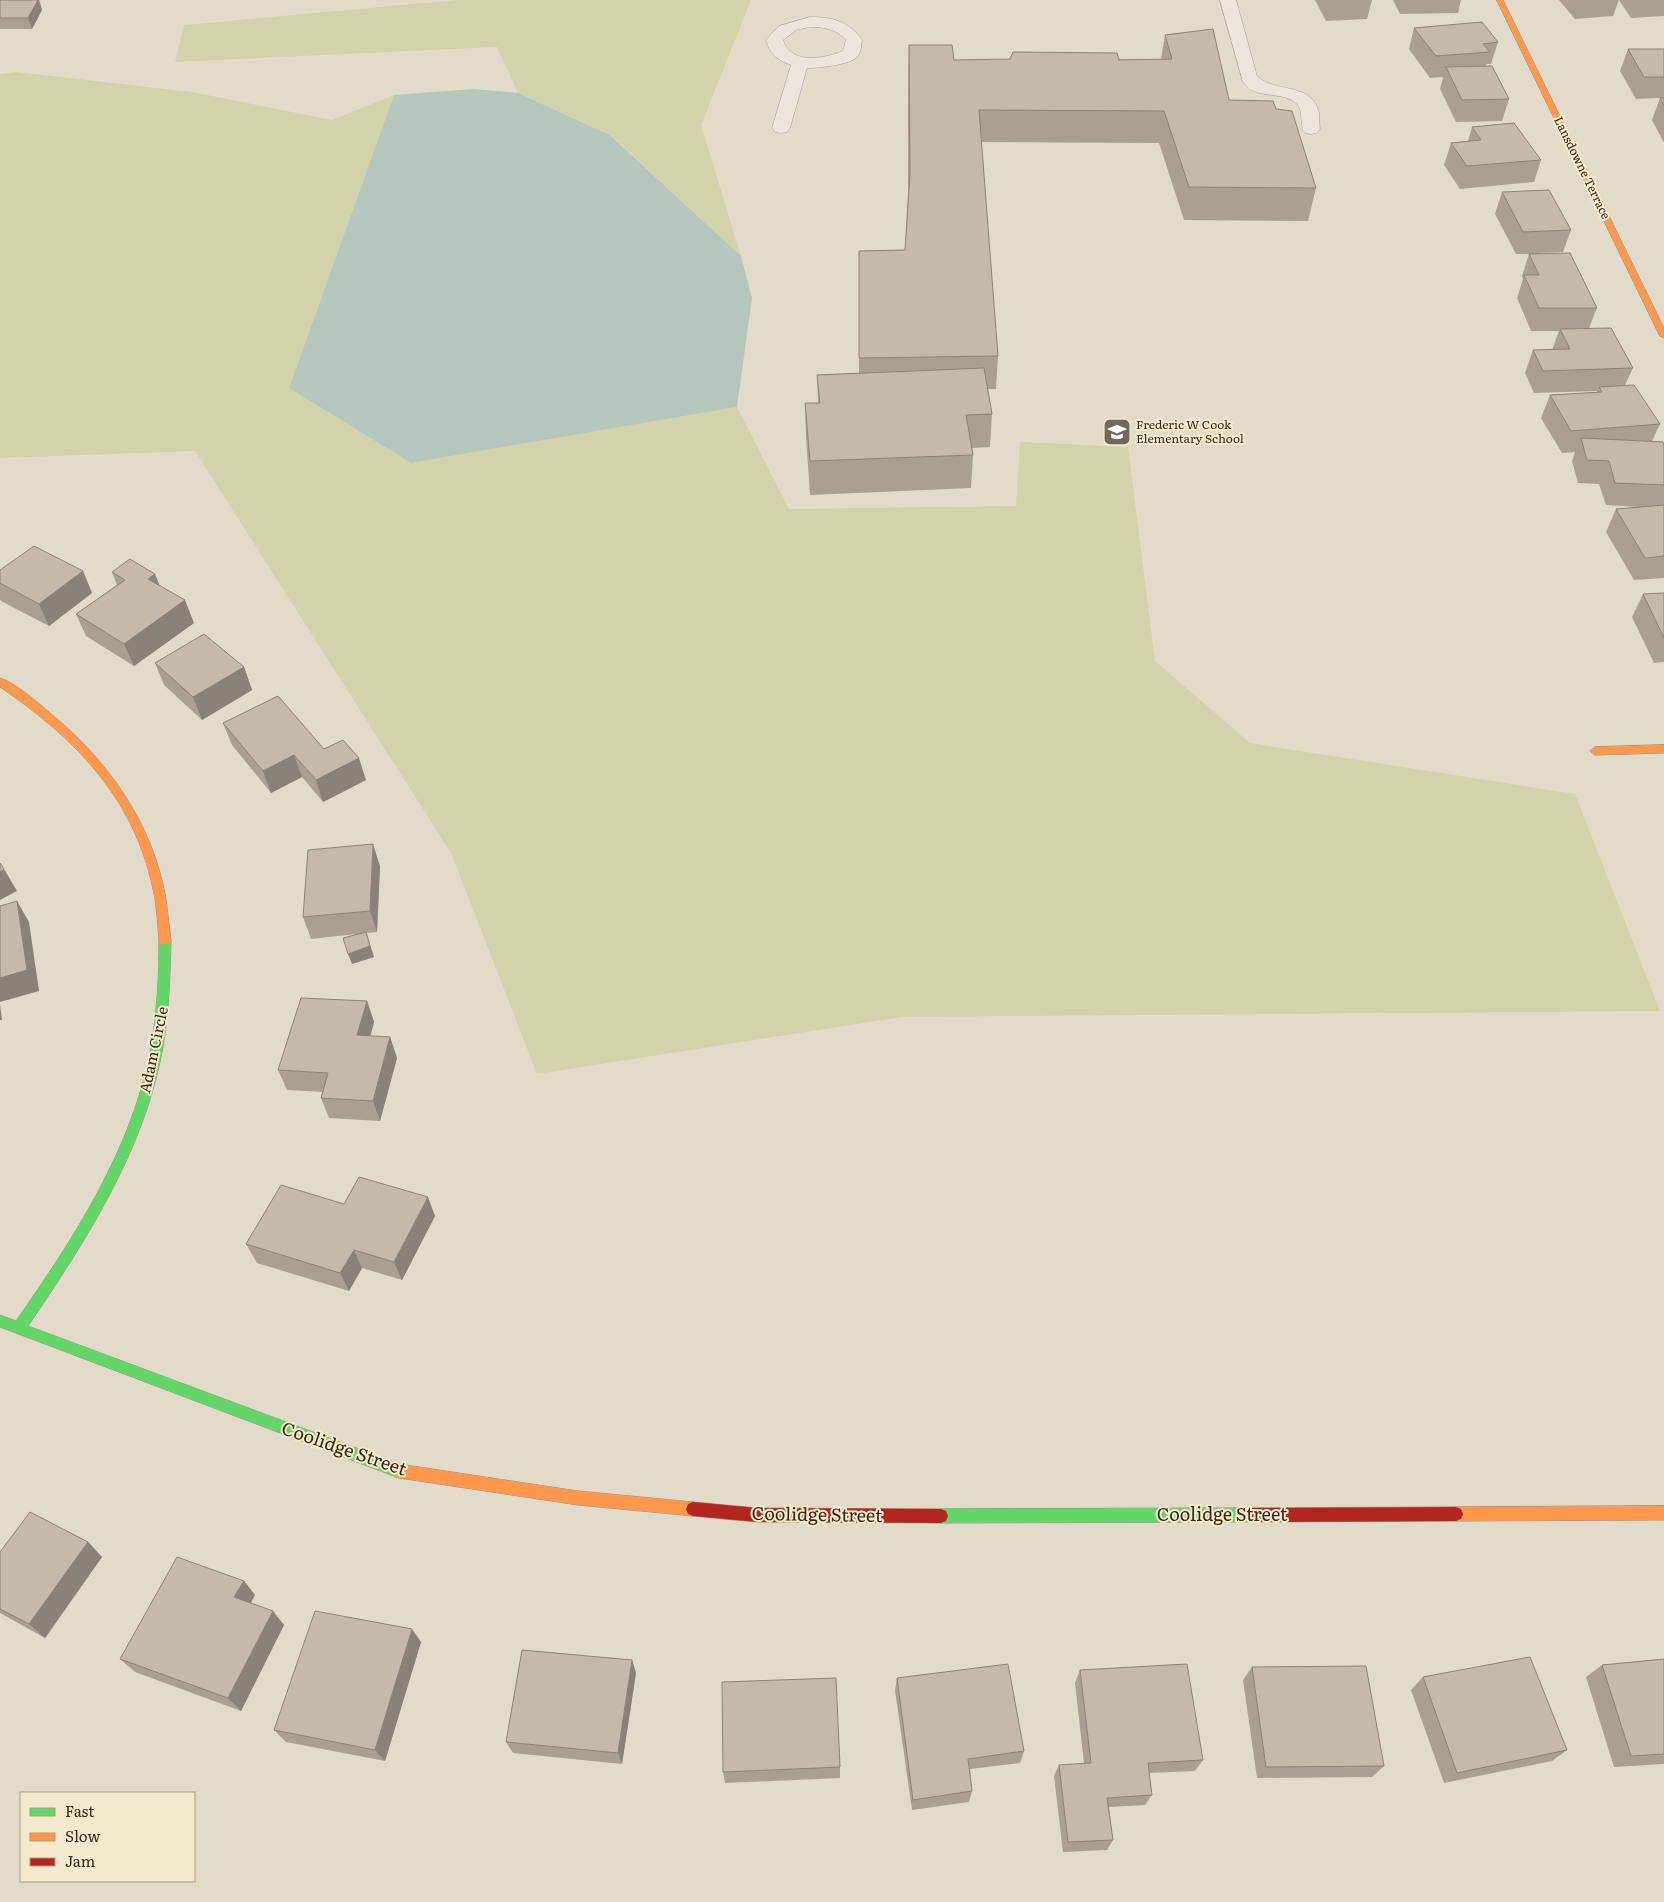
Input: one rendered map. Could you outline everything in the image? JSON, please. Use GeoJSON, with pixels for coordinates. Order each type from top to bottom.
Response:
{"type":"FeatureCollection","features":[{"type":"Feature","properties":{"kind":"street","name":"Lansdowne Terrace"},"geometry":{"type":"LineString","coordinates":[[1500,0],[1664,336]]}},
{"type":"Feature","properties":{"kind":"street","name":"Adam Circle"},"geometry":{"type":"LineString","coordinates":[[0,682],[25,697],[52,719],[93,757],[119,792],[140,831],[156,873],[165,920],[167,970],[163,1023],[150,1080],[130,1139],[102,1200],[64,1264],[19,1328]]}},
{"type":"Feature","properties":{"kind":"street"},"geometry":{"type":"LineString","coordinates":[[1596,750],[1664,750]]}},
{"type":"Feature","properties":{"kind":"street","name":"Coolidge Street"},"geometry":{"type":"LineString","coordinates":[[0,1321],[394,1470],[578,1498],[757,1515],[1034,1516],[1664,1512]]}},
{"type":"Feature","properties":{"kind":"lane"},"geometry":{"type":"LineString","coordinates":[[1228,0],[1249,78],[1257,86],[1303,100],[1309,109],[1311,129]]}},
{"type":"Feature","properties":{"kind":"lane"},"geometry":{"type":"LineString","coordinates":[[814,15],[837,24],[850,34],[854,40],[851,54],[841,59],[814,63],[800,62],[780,53],[775,47],[774,40],[778,33],[786,28],[814,15]]}},
{"type":"Feature","properties":{"kind":"lane"},"geometry":{"type":"LineString","coordinates":[[781,128],[800,62]]}},
{"type":"Feature","properties":{"kind":"green space"},"geometry":{"type":"Polygon","coordinates":[[[457,0],[751,0],[701,125],[741,256],[611,135],[518,93],[497,47],[175,62],[184,25],[457,0]]]}},
{"type":"Feature","properties":{"kind":"green space"},"geometry":{"type":"Polygon","coordinates":[[[16,72],[192,92],[332,120],[394,95],[289,388],[411,463],[737,407],[789,509],[1016,506],[1020,442],[1128,447],[1155,661],[1250,743],[1575,794],[1660,1011],[902,1017],[537,1074],[451,853],[195,451],[0,458],[0,74],[16,72]]]}},
{"type":"Feature","properties":{"kind":"shaded area"},"geometry":{"type":"Polygon","coordinates":[[[474,89],[518,93],[610,135],[741,256],[752,298],[737,407],[411,463],[289,388],[394,95],[474,89]]]}},
{"type":"Feature","properties":{"kind":"building"},"geometry":{"type":"Polygon","coordinates":[[[0,0],[38,0],[28,18],[0,18],[0,0]]]}},
{"type":"Feature","properties":{"kind":"building"},"geometry":{"type":"Polygon","coordinates":[[[1482,22],[1498,42],[1483,44],[1490,52],[1436,56],[1414,28],[1482,22]]]}},
{"type":"Feature","properties":{"kind":"building"},"geometry":{"type":"Polygon","coordinates":[[[1213,29],[1229,100],[1273,101],[1276,109],[1292,111],[1316,188],[1189,187],[1164,111],[979,110],[998,356],[859,358],[859,251],[905,250],[910,174],[909,45],[952,45],[954,60],[1010,59],[1013,52],[1117,53],[1119,60],[1172,59],[1165,35],[1213,29]]]}},
{"type":"Feature","properties":{"kind":"building"},"geometry":{"type":"Polygon","coordinates":[[[1628,49],[1664,49],[1664,77],[1644,77],[1628,49]]]}},
{"type":"Feature","properties":{"kind":"building"},"geometry":{"type":"Polygon","coordinates":[[[1492,66],[1509,99],[1462,100],[1446,67],[1492,66]]]}},
{"type":"Feature","properties":{"kind":"building"},"geometry":{"type":"Polygon","coordinates":[[[1660,98],[1664,98],[1664,106],[1660,98]]]}},
{"type":"Feature","properties":{"kind":"building"},"geometry":{"type":"Polygon","coordinates":[[[1514,123],[1541,160],[1467,166],[1451,143],[1481,140],[1472,127],[1514,123]]]}},
{"type":"Feature","properties":{"kind":"building"},"geometry":{"type":"Polygon","coordinates":[[[1549,190],[1571,230],[1523,232],[1502,192],[1549,190]]]}},
{"type":"Feature","properties":{"kind":"building"},"geometry":{"type":"Polygon","coordinates":[[[1570,253],[1597,308],[1539,308],[1524,275],[1539,275],[1529,254],[1570,253]]]}},
{"type":"Feature","properties":{"kind":"building"},"geometry":{"type":"Polygon","coordinates":[[[1611,328],[1633,368],[1543,371],[1533,350],[1570,349],[1560,329],[1611,328]]]}},
{"type":"Feature","properties":{"kind":"building"},"geometry":{"type":"Polygon","coordinates":[[[984,368],[992,414],[966,415],[973,455],[810,461],[805,403],[820,403],[817,375],[984,368]]]}},
{"type":"Feature","properties":{"kind":"building"},"geometry":{"type":"Polygon","coordinates":[[[1634,385],[1660,424],[1571,431],[1550,395],[1602,392],[1599,387],[1634,385]]]}},
{"type":"Feature","properties":{"kind":"building"},"geometry":{"type":"Polygon","coordinates":[[[1581,438],[1663,442],[1664,485],[1615,483],[1609,461],[1587,460],[1581,438]]]}},
{"type":"Feature","properties":{"kind":"building"},"geometry":{"type":"Polygon","coordinates":[[[1664,505],[1664,556],[1645,558],[1616,509],[1664,505]]]}},
{"type":"Feature","properties":{"kind":"building"},"geometry":{"type":"Polygon","coordinates":[[[34,546],[83,571],[39,604],[0,583],[0,570],[34,546]]]}},
{"type":"Feature","properties":{"kind":"building"},"geometry":{"type":"Polygon","coordinates":[[[130,559],[155,574],[148,579],[185,600],[124,644],[76,614],[125,580],[112,572],[130,559]]]}},
{"type":"Feature","properties":{"kind":"building"},"geometry":{"type":"Polygon","coordinates":[[[1664,593],[1664,638],[1643,594],[1664,593]]]}},
{"type":"Feature","properties":{"kind":"building"},"geometry":{"type":"Polygon","coordinates":[[[204,634],[244,667],[193,697],[155,663],[204,634]]]}},
{"type":"Feature","properties":{"kind":"building"},"geometry":{"type":"Polygon","coordinates":[[[278,696],[324,749],[343,740],[359,758],[316,780],[294,755],[263,771],[223,723],[278,696]]]}},
{"type":"Feature","properties":{"kind":"building"},"geometry":{"type":"Polygon","coordinates":[[[373,844],[370,911],[303,917],[308,850],[373,844]]]}},
{"type":"Feature","properties":{"kind":"building"},"geometry":{"type":"Polygon","coordinates":[[[0,863],[4,869],[0,872],[0,863]]]}},
{"type":"Feature","properties":{"kind":"building"},"geometry":{"type":"Polygon","coordinates":[[[17,901],[27,970],[0,978],[0,906],[17,901]]]}},
{"type":"Feature","properties":{"kind":"building"},"geometry":{"type":"Polygon","coordinates":[[[366,932],[370,946],[348,954],[343,938],[366,932]]]}},
{"type":"Feature","properties":{"kind":"building"},"geometry":{"type":"Polygon","coordinates":[[[301,998],[367,1001],[357,1035],[390,1037],[373,1101],[321,1098],[328,1073],[278,1070],[301,998]]]}},
{"type":"Feature","properties":{"kind":"building"},"geometry":{"type":"Polygon","coordinates":[[[359,1177],[428,1197],[394,1262],[354,1250],[340,1273],[246,1244],[281,1185],[344,1204],[359,1177]]]}},
{"type":"Feature","properties":{"kind":"building"},"geometry":{"type":"Polygon","coordinates":[[[30,1512],[88,1542],[29,1624],[0,1609],[0,1552],[30,1512]]]}},
{"type":"Feature","properties":{"kind":"building"},"geometry":{"type":"Polygon","coordinates":[[[177,1557],[244,1581],[234,1597],[273,1611],[228,1698],[120,1659],[177,1557]]]}},
{"type":"Feature","properties":{"kind":"building"},"geometry":{"type":"Polygon","coordinates":[[[315,1611],[412,1629],[375,1750],[274,1730],[315,1611]]]}},
{"type":"Feature","properties":{"kind":"building"},"geometry":{"type":"Polygon","coordinates":[[[522,1650],[632,1660],[618,1753],[506,1742],[522,1650]]]}},
{"type":"Feature","properties":{"kind":"building"},"geometry":{"type":"Polygon","coordinates":[[[1530,1657],[1567,1750],[1457,1773],[1423,1677],[1530,1657]]]}},
{"type":"Feature","properties":{"kind":"building"},"geometry":{"type":"Polygon","coordinates":[[[1664,1659],[1664,1754],[1631,1756],[1602,1665],[1664,1659]]]}},
{"type":"Feature","properties":{"kind":"building"},"geometry":{"type":"Polygon","coordinates":[[[1008,1664],[1024,1751],[968,1759],[972,1791],[913,1800],[897,1678],[1008,1664]]]}},
{"type":"Feature","properties":{"kind":"building"},"geometry":{"type":"Polygon","coordinates":[[[1187,1664],[1203,1760],[1148,1763],[1152,1795],[1107,1798],[1113,1840],[1068,1842],[1059,1765],[1091,1763],[1080,1670],[1187,1664]]]}},
{"type":"Feature","properties":{"kind":"building"},"geometry":{"type":"Polygon","coordinates":[[[1366,1666],[1384,1766],[1266,1767],[1252,1667],[1366,1666]]]}},
{"type":"Feature","properties":{"kind":"building"},"geometry":{"type":"Polygon","coordinates":[[[836,1678],[840,1767],[723,1772],[722,1682],[836,1678]]]}},
{"type":"Feature","properties":{"kind":"traffic: fast"},"geometry":{"type":"LineString","coordinates":[[19,1328],[78,1239],[104,1193],[126,1147],[144,1098],[157,1048],[164,996],[165,941]]}},
{"type":"Feature","properties":{"kind":"traffic: fast"},"geometry":{"type":"LineString","coordinates":[[0,1321],[399,1471]]}},
{"type":"Feature","properties":{"kind":"traffic: fast"},"geometry":{"type":"LineString","coordinates":[[941,1516],[1251,1515]]}},
{"type":"Feature","properties":{"kind":"traffic: slow"},"geometry":{"type":"LineString","coordinates":[[1500,0],[1664,336]]}},
{"type":"Feature","properties":{"kind":"traffic: slow"},"geometry":{"type":"LineString","coordinates":[[0,682],[35,705],[66,731],[94,759],[117,790],[136,824],[151,860],[160,899],[165,941]]}},
{"type":"Feature","properties":{"kind":"traffic: slow"},"geometry":{"type":"LineString","coordinates":[[1595,751],[1664,749]]}},
{"type":"Feature","properties":{"kind":"traffic: slow"},"geometry":{"type":"LineString","coordinates":[[399,1471],[578,1498],[693,1509]]}},
{"type":"Feature","properties":{"kind":"traffic: slow"},"geometry":{"type":"LineString","coordinates":[[1456,1514],[1664,1513]]}},
{"type":"Feature","properties":{"kind":"traffic: jam"},"geometry":{"type":"LineString","coordinates":[[693,1509],[757,1515],[941,1516]]}},
{"type":"Feature","properties":{"kind":"traffic: jam"},"geometry":{"type":"LineString","coordinates":[[1251,1515],[1456,1514]]}},
{"type":"Feature","properties":{"kind":"place","name":"Frederic W Cook Elementary School"},"geometry":{"type":"Point","coordinates":[1117,432]}}]}
